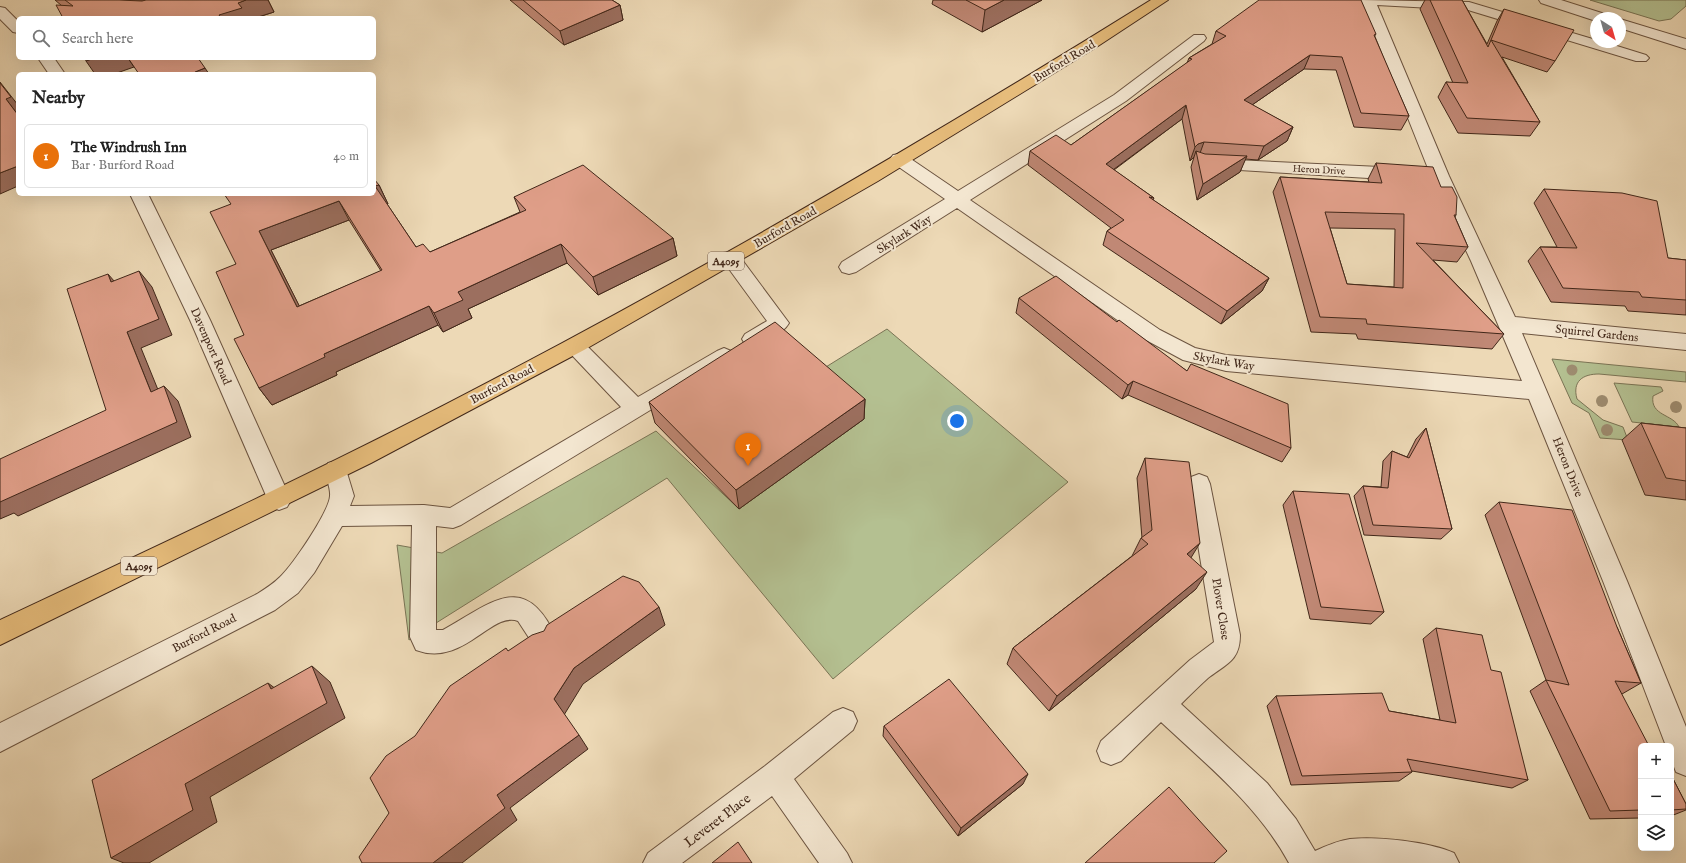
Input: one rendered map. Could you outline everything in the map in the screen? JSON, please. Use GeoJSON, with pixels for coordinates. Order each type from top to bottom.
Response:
{"type":"FeatureCollection","features":[{"type":"Feature","properties":{"kind":"main road","name":"Burford Road"},"geometry":{"type":"LineString","coordinates":[[0,633],[279,500],[575,346],[899,160],[1161,0]]}},
{"type":"Feature","properties":{"kind":"street","name":"Heron Drive"},"geometry":{"type":"LineString","coordinates":[[1641,58],[1469,6],[1368,0],[1427,175],[1508,324],[1615,581],[1686,762]]}},
{"type":"Feature","properties":{"kind":"street"},"geometry":{"type":"LineString","coordinates":[[1546,0],[1590,14]]}},
{"type":"Feature","properties":{"kind":"street"},"geometry":{"type":"LineString","coordinates":[[0,11],[16,27]]}},
{"type":"Feature","properties":{"kind":"street"},"geometry":{"type":"LineString","coordinates":[[1626,25],[1686,44]]}},
{"type":"Feature","properties":{"kind":"street","name":"Skylark Way"},"geometry":{"type":"LineString","coordinates":[[849,267],[959,200],[1120,98],[1199,38]]}},
{"type":"Feature","properties":{"kind":"street"},"geometry":{"type":"LineString","coordinates":[[47,60],[56,72]]}},
{"type":"Feature","properties":{"kind":"street","name":"Skylark Way"},"geometry":{"type":"LineString","coordinates":[[899,160],[1153,335],[1190,355],[1240,365],[1537,391]]}},
{"type":"Feature","properties":{"kind":"street","name":"Heron Drive"},"geometry":{"type":"LineString","coordinates":[[1199,163],[1427,175]]}},
{"type":"Feature","properties":{"kind":"street","name":"Davenport Road"},"geometry":{"type":"LineString","coordinates":[[140,196],[200,320],[279,500]]}},
{"type":"Feature","properties":{"kind":"street"},"geometry":{"type":"LineString","coordinates":[[336,516],[424,515],[453,518],[779,323],[730,258]]}},
{"type":"Feature","properties":{"kind":"street","name":"Squirrel Gardens"},"geometry":{"type":"LineString","coordinates":[[1508,324],[1686,342]]}},
{"type":"Feature","properties":{"kind":"street"},"geometry":{"type":"LineString","coordinates":[[575,346],[636,408]]}},
{"type":"Feature","properties":{"kind":"street","name":"Burford Road"},"geometry":{"type":"LineString","coordinates":[[0,738],[266,602],[289,584],[305,565],[336,516],[342,496],[336,470]]}},
{"type":"Feature","properties":{"kind":"street","name":"Plover Close"},"geometry":{"type":"LineString","coordinates":[[1111,751],[1199,669],[1220,655],[1227,646],[1228,635],[1199,484]]}},
{"type":"Feature","properties":{"kind":"street"},"geometry":{"type":"LineString","coordinates":[[424,515],[422,637],[425,641],[433,643],[449,640],[496,612],[515,608],[527,613],[544,639]]}},
{"type":"Feature","properties":{"kind":"street"},"geometry":{"type":"LineString","coordinates":[[1161,704],[1257,793],[1286,829],[1305,863]]}},
{"type":"Feature","properties":{"kind":"street","name":"Leveret Place"},"geometry":{"type":"LineString","coordinates":[[658,863],[775,776],[842,721]]}},
{"type":"Feature","properties":{"kind":"street"},"geometry":{"type":"LineString","coordinates":[[775,776],[837,863]]}},
{"type":"Feature","properties":{"kind":"street"},"geometry":{"type":"LineString","coordinates":[[1322,863],[1346,854],[1369,853],[1444,863]]}},
{"type":"Feature","properties":{"kind":"green space"},"geometry":{"type":"Polygon","coordinates":[[[1590,0],[1686,0],[1686,6],[1671,19],[1659,21],[1590,0]]]}},
{"type":"Feature","properties":{"kind":"green space"},"geometry":{"type":"Polygon","coordinates":[[[887,329],[1068,482],[833,679],[667,478],[409,640],[397,545],[442,553],[656,431],[739,509],[813,375],[887,329]]]}},
{"type":"Feature","properties":{"kind":"green space"},"geometry":{"type":"Polygon","coordinates":[[[1552,359],[1686,372],[1686,382],[1599,374],[1584,377],[1580,380],[1576,388],[1577,399],[1603,420],[1623,427],[1628,440],[1600,438],[1589,413],[1572,403],[1552,359]]]}},
{"type":"Feature","properties":{"kind":"green space"},"geometry":{"type":"Polygon","coordinates":[[[1614,383],[1661,387],[1663,391],[1653,396],[1653,403],[1658,411],[1672,419],[1679,427],[1632,422],[1614,383]]]}},
{"type":"Feature","properties":{"kind":"building"},"geometry":{"type":"Polygon","coordinates":[[[65,0],[246,0],[238,3],[242,8],[219,15],[220,16],[62,16],[56,5],[73,6],[65,0]]]}},
{"type":"Feature","properties":{"kind":"building"},"geometry":{"type":"Polygon","coordinates":[[[523,0],[612,0],[620,5],[560,31],[523,0]]]}},
{"type":"Feature","properties":{"kind":"building"},"geometry":{"type":"Polygon","coordinates":[[[966,0],[1004,0],[985,10],[966,0]]]}},
{"type":"Feature","properties":{"kind":"building"},"geometry":{"type":"Polygon","coordinates":[[[1259,0],[1361,0],[1376,34],[1374,35],[1409,116],[1361,113],[1342,57],[1310,55],[1244,100],[1293,127],[1264,146],[1204,142],[1195,147],[1186,105],[1106,164],[1154,198],[1149,197],[1269,278],[1227,311],[1107,231],[1124,220],[1030,151],[1056,135],[1071,145],[1192,59],[1189,58],[1226,36],[1216,31],[1259,0]]]}},
{"type":"Feature","properties":{"kind":"building"},"geometry":{"type":"Polygon","coordinates":[[[1430,0],[1462,0],[1488,47],[1491,40],[1540,122],[1467,118],[1446,82],[1468,83],[1430,0]]]}},
{"type":"Feature","properties":{"kind":"building"},"geometry":{"type":"Polygon","coordinates":[[[1504,9],[1574,30],[1555,61],[1491,40],[1504,9]]]}},
{"type":"Feature","properties":{"kind":"building"},"geometry":{"type":"Polygon","coordinates":[[[129,60],[199,60],[205,68],[195,72],[138,72],[129,60]]]}},
{"type":"Feature","properties":{"kind":"building"},"geometry":{"type":"Polygon","coordinates":[[[0,83],[11,97],[6,99],[16,112],[16,167],[0,173],[0,83]]]}},
{"type":"Feature","properties":{"kind":"building"},"geometry":{"type":"Polygon","coordinates":[[[1196,151],[1205,154],[1247,156],[1203,184],[1196,151]]]}},
{"type":"Feature","properties":{"kind":"building"},"geometry":{"type":"Polygon","coordinates":[[[1376,163],[1433,167],[1441,187],[1452,187],[1457,197],[1456,215],[1454,215],[1468,247],[1416,243],[1504,334],[1367,324],[1366,319],[1320,317],[1280,177],[1382,183],[1376,163]],[[1325,212],[1347,284],[1403,288],[1404,214],[1325,212]]]}},
{"type":"Feature","properties":{"kind":"building"},"geometry":{"type":"Polygon","coordinates":[[[583,165],[673,238],[593,277],[561,244],[458,292],[463,300],[434,313],[429,306],[324,354],[325,357],[259,388],[234,339],[244,335],[216,272],[236,264],[210,212],[231,204],[225,196],[376,196],[376,187],[416,247],[423,244],[430,252],[526,210],[514,197],[583,165]],[[339,201],[259,231],[297,307],[382,270],[339,201]]]}},
{"type":"Feature","properties":{"kind":"building"},"geometry":{"type":"Polygon","coordinates":[[[1544,189],[1622,193],[1657,201],[1668,258],[1686,260],[1686,300],[1642,297],[1639,292],[1563,288],[1540,247],[1577,248],[1544,189]]]}},
{"type":"Feature","properties":{"kind":"building"},"geometry":{"type":"Polygon","coordinates":[[[139,271],[159,319],[127,332],[151,392],[164,386],[177,422],[0,502],[0,459],[106,410],[67,289],[108,274],[111,282],[139,271]]]}},
{"type":"Feature","properties":{"kind":"building"},"geometry":{"type":"Polygon","coordinates":[[[1056,276],[1117,322],[1119,320],[1187,371],[1191,364],[1288,404],[1291,448],[1133,381],[1128,385],[1019,298],[1056,276]]]}},
{"type":"Feature","properties":{"kind":"building"},"geometry":{"type":"Polygon","coordinates":[[[775,322],[865,399],[736,490],[649,402],[775,322]]]}},
{"type":"Feature","properties":{"kind":"building"},"geometry":{"type":"Polygon","coordinates":[[[1641,423],[1686,428],[1686,481],[1666,478],[1641,423]]]}},
{"type":"Feature","properties":{"kind":"building"},"geometry":{"type":"Polygon","coordinates":[[[1426,428],[1452,529],[1373,525],[1363,486],[1388,488],[1392,451],[1409,458],[1426,428]]]}},
{"type":"Feature","properties":{"kind":"building"},"geometry":{"type":"Polygon","coordinates":[[[1145,458],[1189,462],[1200,543],[1187,554],[1207,572],[1057,696],[1013,648],[1148,544],[1141,538],[1152,530],[1145,458]]]}},
{"type":"Feature","properties":{"kind":"building"},"geometry":{"type":"Polygon","coordinates":[[[1293,491],[1349,494],[1384,612],[1321,607],[1293,491]]]}},
{"type":"Feature","properties":{"kind":"building"},"geometry":{"type":"Polygon","coordinates":[[[1499,502],[1572,510],[1617,627],[1641,683],[1615,681],[1647,743],[1638,743],[1638,810],[1610,811],[1546,680],[1569,685],[1499,502]]]}},
{"type":"Feature","properties":{"kind":"building"},"geometry":{"type":"Polygon","coordinates":[[[623,576],[639,582],[659,607],[574,668],[554,699],[579,735],[497,795],[505,808],[433,863],[362,863],[359,857],[389,813],[370,778],[386,756],[415,736],[450,686],[506,648],[508,651],[532,635],[544,631],[547,625],[623,576]]]}},
{"type":"Feature","properties":{"kind":"building"},"geometry":{"type":"Polygon","coordinates":[[[1436,628],[1482,635],[1491,670],[1501,672],[1528,780],[1407,759],[1412,772],[1302,776],[1276,696],[1382,693],[1389,711],[1456,723],[1436,628]]]}},
{"type":"Feature","properties":{"kind":"building"},"geometry":{"type":"Polygon","coordinates":[[[312,666],[327,703],[185,784],[193,810],[111,858],[92,780],[268,683],[271,689],[312,666]]]}},
{"type":"Feature","properties":{"kind":"building"},"geometry":{"type":"Polygon","coordinates":[[[949,679],[1028,774],[961,828],[884,726],[949,679]]]}},
{"type":"Feature","properties":{"kind":"building"},"geometry":{"type":"Polygon","coordinates":[[[1674,781],[1686,804],[1686,809],[1674,810],[1674,781]]]}},
{"type":"Feature","properties":{"kind":"building"},"geometry":{"type":"Polygon","coordinates":[[[1169,787],[1227,851],[1214,863],[1085,863],[1169,787]]]}},
{"type":"Feature","properties":{"kind":"building"},"geometry":{"type":"Polygon","coordinates":[[[738,842],[752,863],[712,863],[738,842]]]}},
{"type":"Feature","properties":{"kind":"place","name":"The Windrush Inn"},"geometry":{"type":"Point","coordinates":[748,466]}}]}
